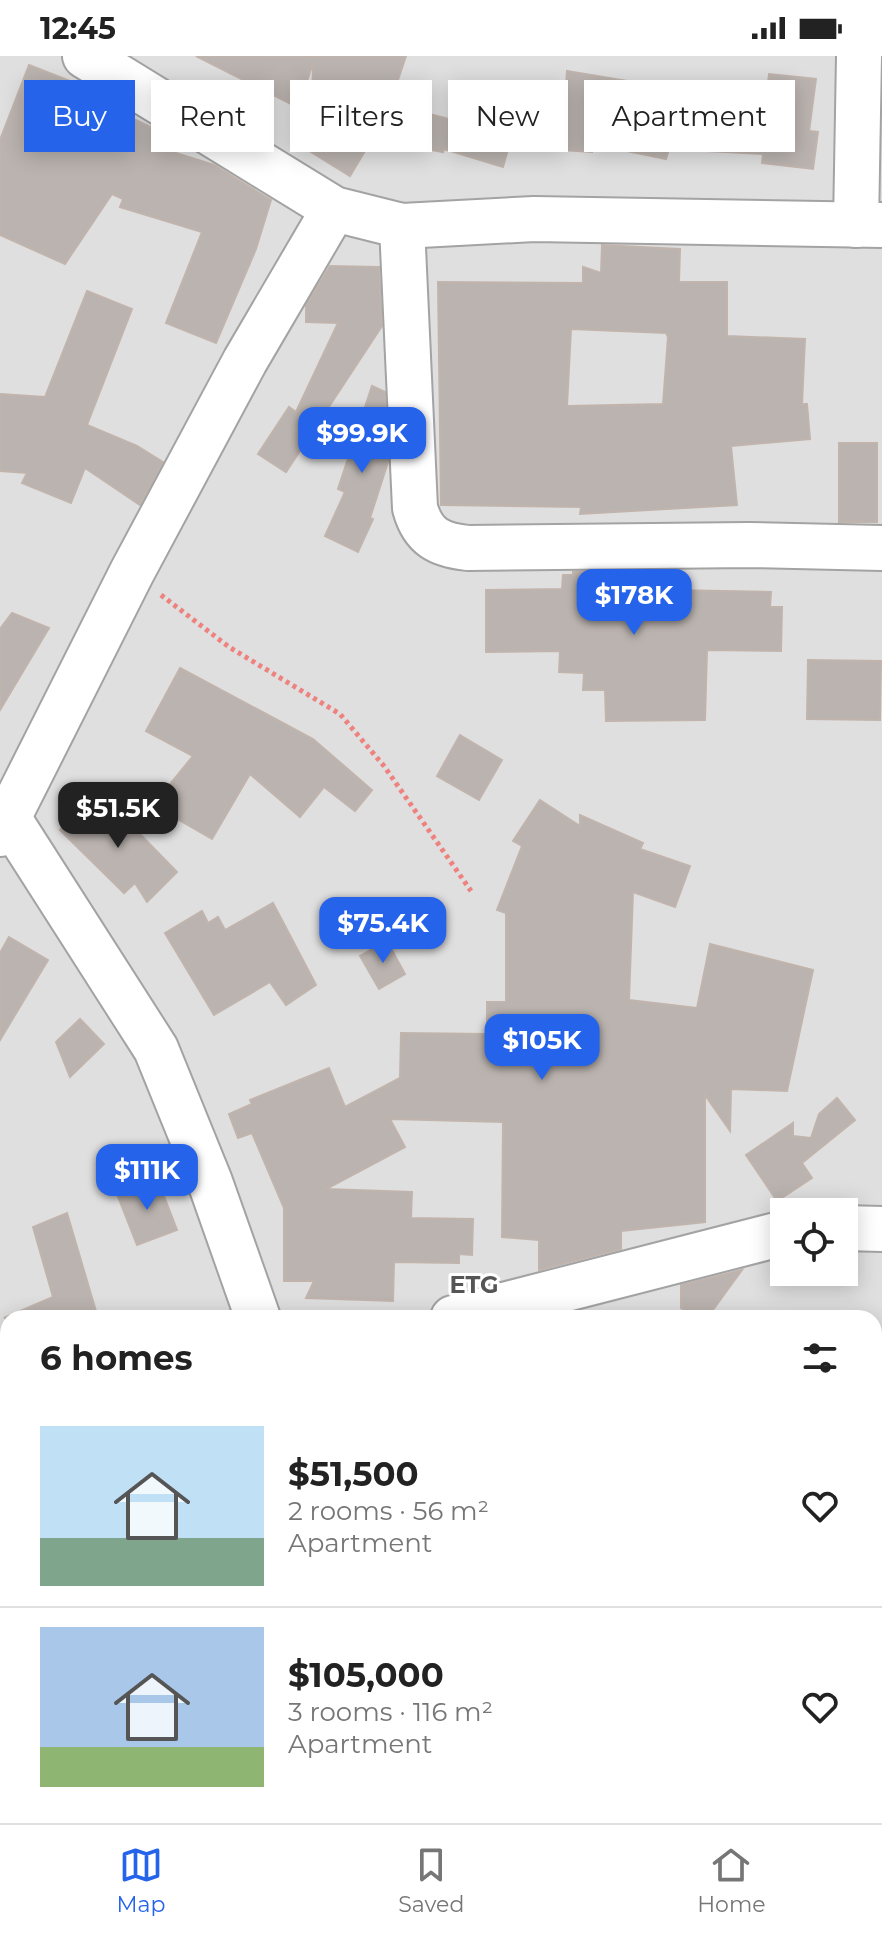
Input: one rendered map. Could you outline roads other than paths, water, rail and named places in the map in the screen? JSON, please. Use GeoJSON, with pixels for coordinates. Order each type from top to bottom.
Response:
{"type":"FeatureCollection","features":[{"type":"Feature","properties":{"kind":"street"},"geometry":{"type":"LineString","coordinates":[[85,56],[334,209],[402,226],[534,219],[869,225],[859,56]]}},
{"type":"Feature","properties":{"kind":"street"},"geometry":{"type":"LineString","coordinates":[[255,1310],[210,1182],[156,1049],[5,826],[132,572],[245,361],[334,209]]}},
{"type":"Feature","properties":{"kind":"street"},"geometry":{"type":"LineString","coordinates":[[402,226],[415,508],[420,526],[432,539],[448,546],[468,548],[749,545],[882,548]]}},
{"type":"Feature","properties":{"kind":"street"},"geometry":{"type":"LineString","coordinates":[[858,1228],[882,1229]]}},
{"type":"Feature","properties":{"kind":"street"},"geometry":{"type":"LineString","coordinates":[[484,1310],[770,1237]]}},
{"type":"Feature","properties":{"kind":"district","name":"ETG"},"geometry":{"type":"Point","coordinates":[474,1284]}}]}
